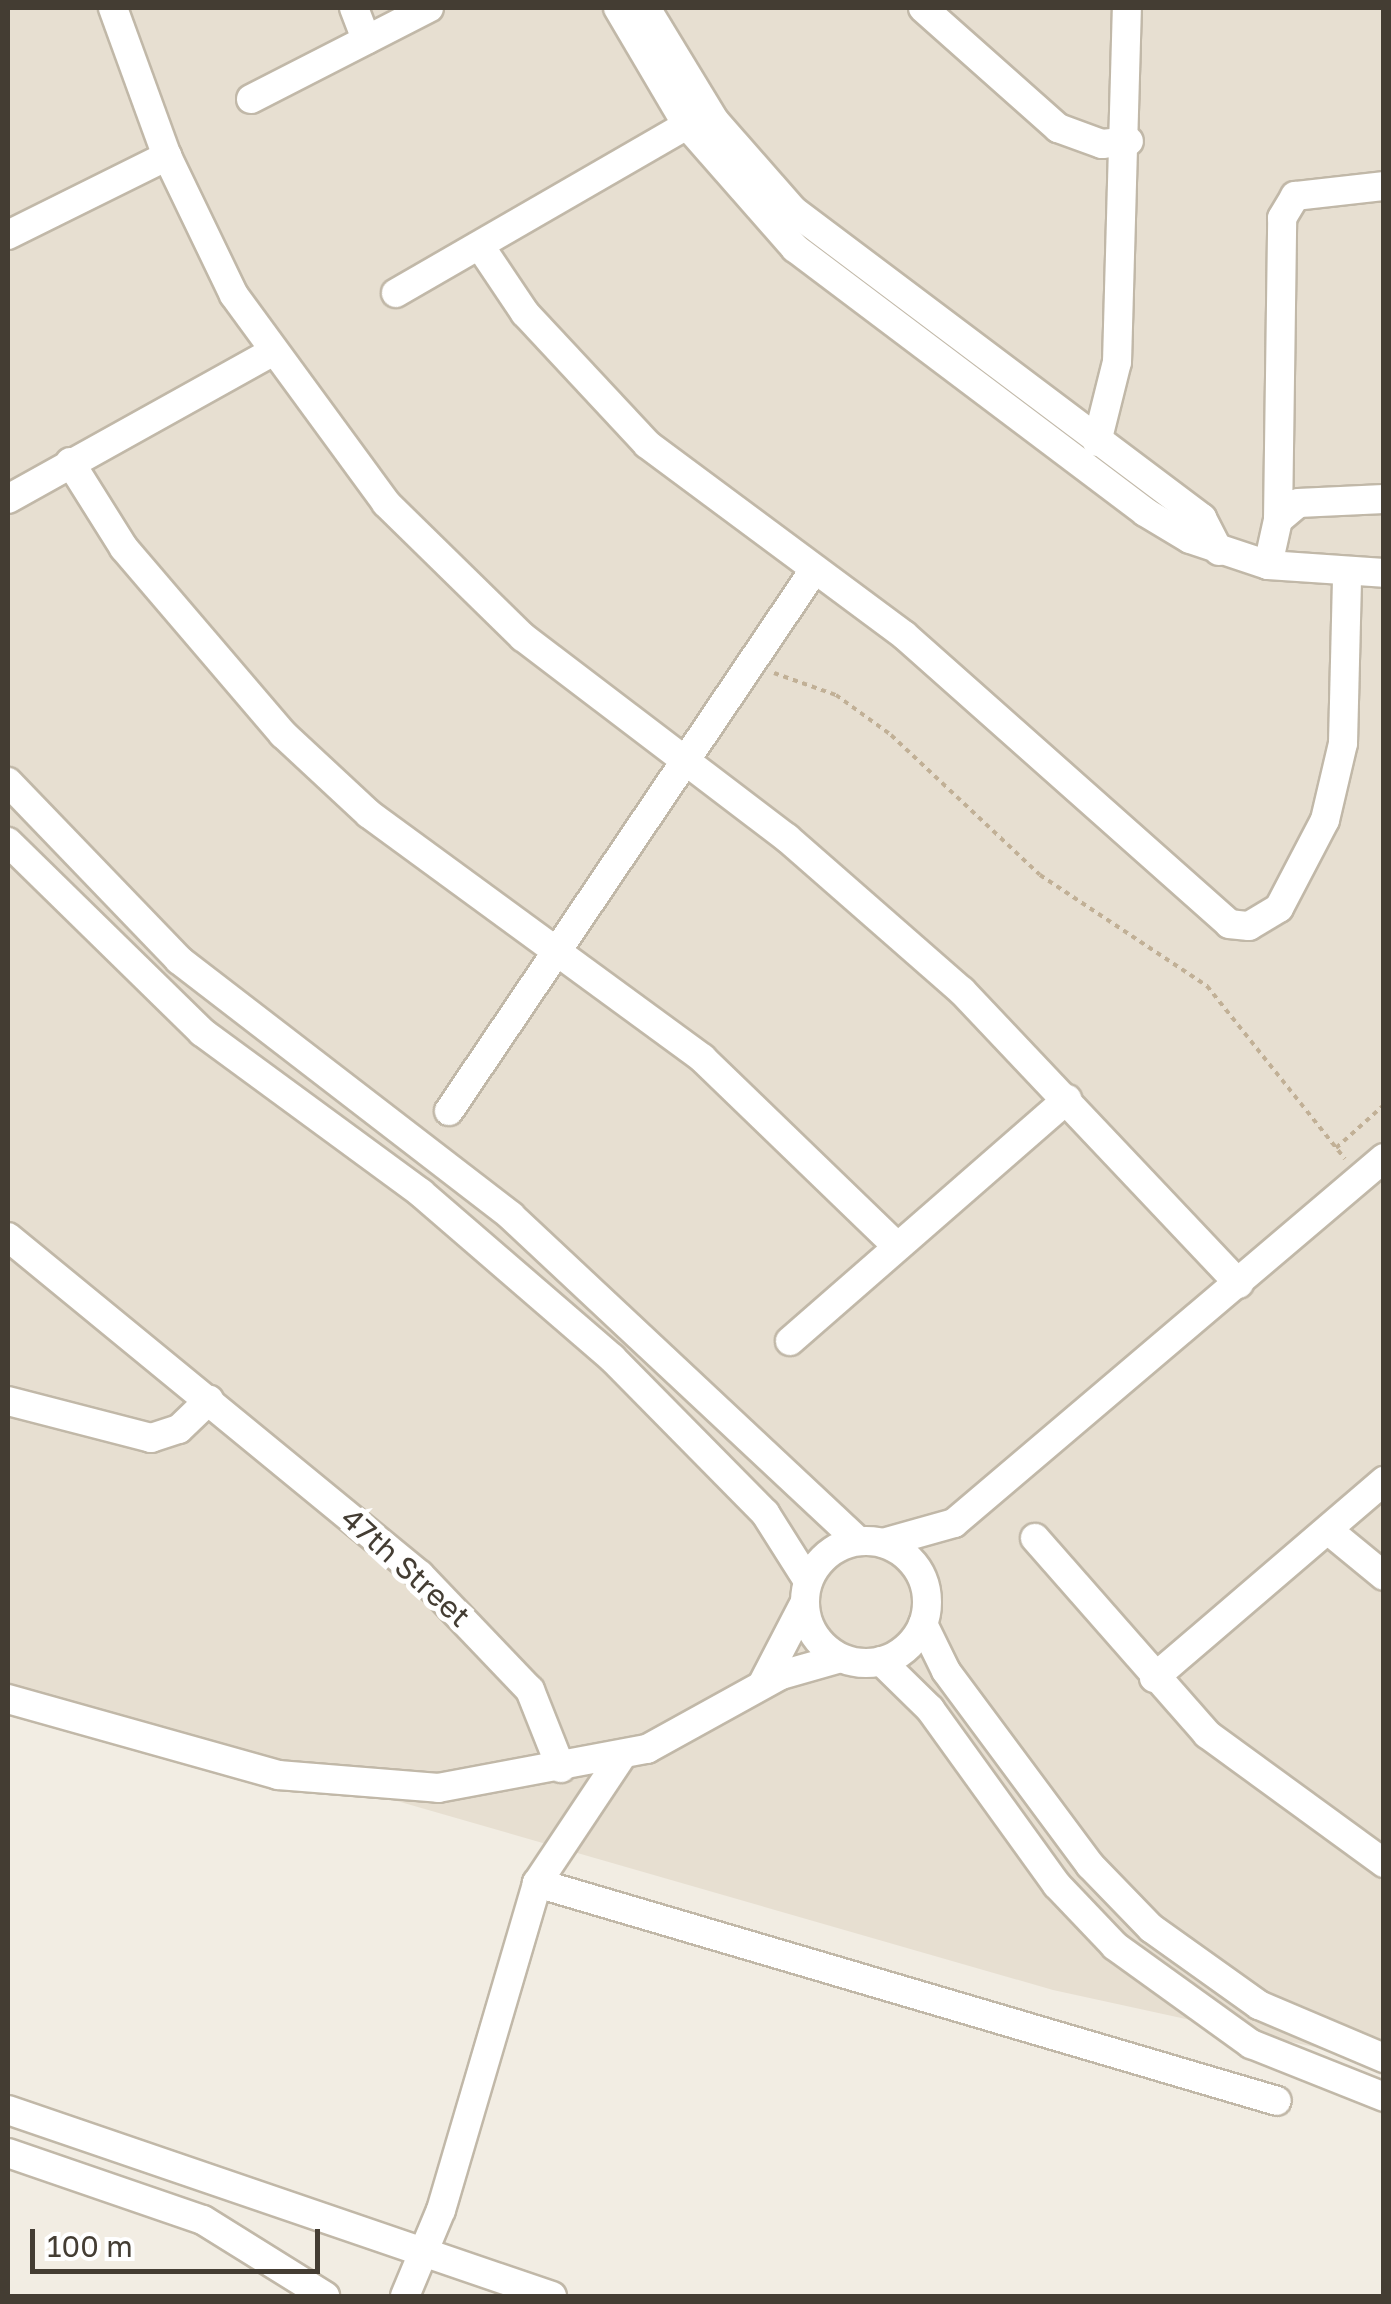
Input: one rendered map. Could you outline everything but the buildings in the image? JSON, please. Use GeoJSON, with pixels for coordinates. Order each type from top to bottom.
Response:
{"type":"FeatureCollection","features":[{"type":"Feature","properties":{"kind":"street"},"geometry":{"type":"LineString","coordinates":[[113,8],[167,156],[272,352],[452,572],[687,761],[962,991],[1239,1284]]}},
{"type":"Feature","properties":{"kind":"street"},"geometry":{"type":"LineString","coordinates":[[354,8],[366,40]]}},
{"type":"Feature","properties":{"kind":"street"},"geometry":{"type":"LineString","coordinates":[[251,100],[429,8]]}},
{"type":"Feature","properties":{"kind":"street"},"geometry":{"type":"LineString","coordinates":[[618,8],[687,126],[756,210],[837,284],[1146,512],[1219,550],[1268,566],[1347,574],[1384,573]]}},
{"type":"Feature","properties":{"kind":"street"},"geometry":{"type":"LineString","coordinates":[[646,8],[714,120],[794,212],[1202,518],[1219,550]]}},
{"type":"Feature","properties":{"kind":"street"},"geometry":{"type":"LineString","coordinates":[[923,8],[1058,128],[1102,144],[1129,141]]}},
{"type":"Feature","properties":{"kind":"street"},"geometry":{"type":"LineString","coordinates":[[1097,442],[1117,362],[1129,141],[1127,8]]}},
{"type":"Feature","properties":{"kind":"street"},"geometry":{"type":"LineString","coordinates":[[396,293],[687,126]]}},
{"type":"Feature","properties":{"kind":"street"},"geometry":{"type":"LineString","coordinates":[[8,234],[167,156]]}},
{"type":"Feature","properties":{"kind":"street"},"geometry":{"type":"LineString","coordinates":[[1268,566],[1278,520],[1282,218],[1295,196],[1384,186]]}},
{"type":"Feature","properties":{"kind":"street"},"geometry":{"type":"LineString","coordinates":[[480,246],[525,313],[647,444],[978,696],[1210,913],[1249,926],[1290,892],[1336,782],[1347,574]]}},
{"type":"Feature","properties":{"kind":"street"},"geometry":{"type":"LineString","coordinates":[[8,499],[272,352]]}},
{"type":"Feature","properties":{"kind":"street"},"geometry":{"type":"LineString","coordinates":[[70,462],[124,548],[283,734],[369,814],[562,947],[732,1084],[897,1246]]}},
{"type":"Feature","properties":{"kind":"street"},"geometry":{"type":"LineString","coordinates":[[1278,520],[1298,503],[1384,499]]}},
{"type":"Feature","properties":{"kind":"street"},"geometry":{"type":"LineString","coordinates":[[449,1111],[814,570]]}},
{"type":"Feature","properties":{"kind":"street"},"geometry":{"type":"LineString","coordinates":[[8,782],[179,960],[511,1216],[870,1542],[914,1564],[926,1587]]}},
{"type":"Feature","properties":{"kind":"street"},"geometry":{"type":"LineString","coordinates":[[8,842],[190,1021],[434,1204],[600,1346],[765,1513],[806,1592],[811,1629],[840,1658]]}},
{"type":"Feature","properties":{"kind":"street"},"geometry":{"type":"LineString","coordinates":[[790,1341],[1067,1098]]}},
{"type":"Feature","properties":{"kind":"street"},"geometry":{"type":"LineString","coordinates":[[1384,1158],[954,1523],[926,1587],[923,1624],[946,1671],[1068,1835],[1141,1918],[1259,2005],[1384,2058]]}},
{"type":"Feature","properties":{"kind":"street","name":"47th Street"},"geometry":{"type":"LineString","coordinates":[[8,1237],[209,1400],[472,1625],[530,1690],[561,1768]]}},
{"type":"Feature","properties":{"kind":"street"},"geometry":{"type":"LineString","coordinates":[[8,1401],[151,1438],[179,1429],[209,1400]]}},
{"type":"Feature","properties":{"kind":"street"},"geometry":{"type":"LineString","coordinates":[[1154,1678],[1384,1481]]}},
{"type":"Feature","properties":{"kind":"street"},"geometry":{"type":"LineString","coordinates":[[762,1684],[828,1554],[954,1523]]}},
{"type":"Feature","properties":{"kind":"street"},"geometry":{"type":"LineString","coordinates":[[1328,1530],[1384,1576]]}},
{"type":"Feature","properties":{"kind":"street"},"geometry":{"type":"LineString","coordinates":[[1035,1538],[1154,1678],[1278,1792],[1384,1863]]}},
{"type":"Feature","properties":{"kind":"street"},"geometry":{"type":"LineString","coordinates":[[882,1662],[923,1624]]}},
{"type":"Feature","properties":{"kind":"street"},"geometry":{"type":"LineString","coordinates":[[8,1699],[323,1782],[438,1788],[621,1756],[696,1728],[762,1684],[840,1658],[882,1662],[930,1709],[1057,1885],[1115,1946],[1252,2044],[1384,2097]]}},
{"type":"Feature","properties":{"kind":"street"},"geometry":{"type":"LineString","coordinates":[[405,2296],[537,1883],[621,1756]]}},
{"type":"Feature","properties":{"kind":"street"},"geometry":{"type":"LineString","coordinates":[[537,1883],[1277,2100]]}},
{"type":"Feature","properties":{"kind":"street"},"geometry":{"type":"LineString","coordinates":[[8,2110],[552,2296]]}},
{"type":"Feature","properties":{"kind":"street"},"geometry":{"type":"LineString","coordinates":[[8,2152],[204,2220],[325,2296]]}},
{"type":"Feature","properties":{"kind":"path"},"geometry":{"type":"LineString","coordinates":[[750,666],[836,696],[891,735],[1040,874],[1207,986],[1360,1178]]}},
{"type":"Feature","properties":{"kind":"path"},"geometry":{"type":"LineString","coordinates":[[1336,1148],[1384,1105]]}},
{"type":"Feature","properties":{"kind":"shaded area"},"geometry":{"type":"Polygon","coordinates":[[[8,8],[1383,8],[1383,2062],[1053,1990],[8,1689],[8,8]]]}}]}
